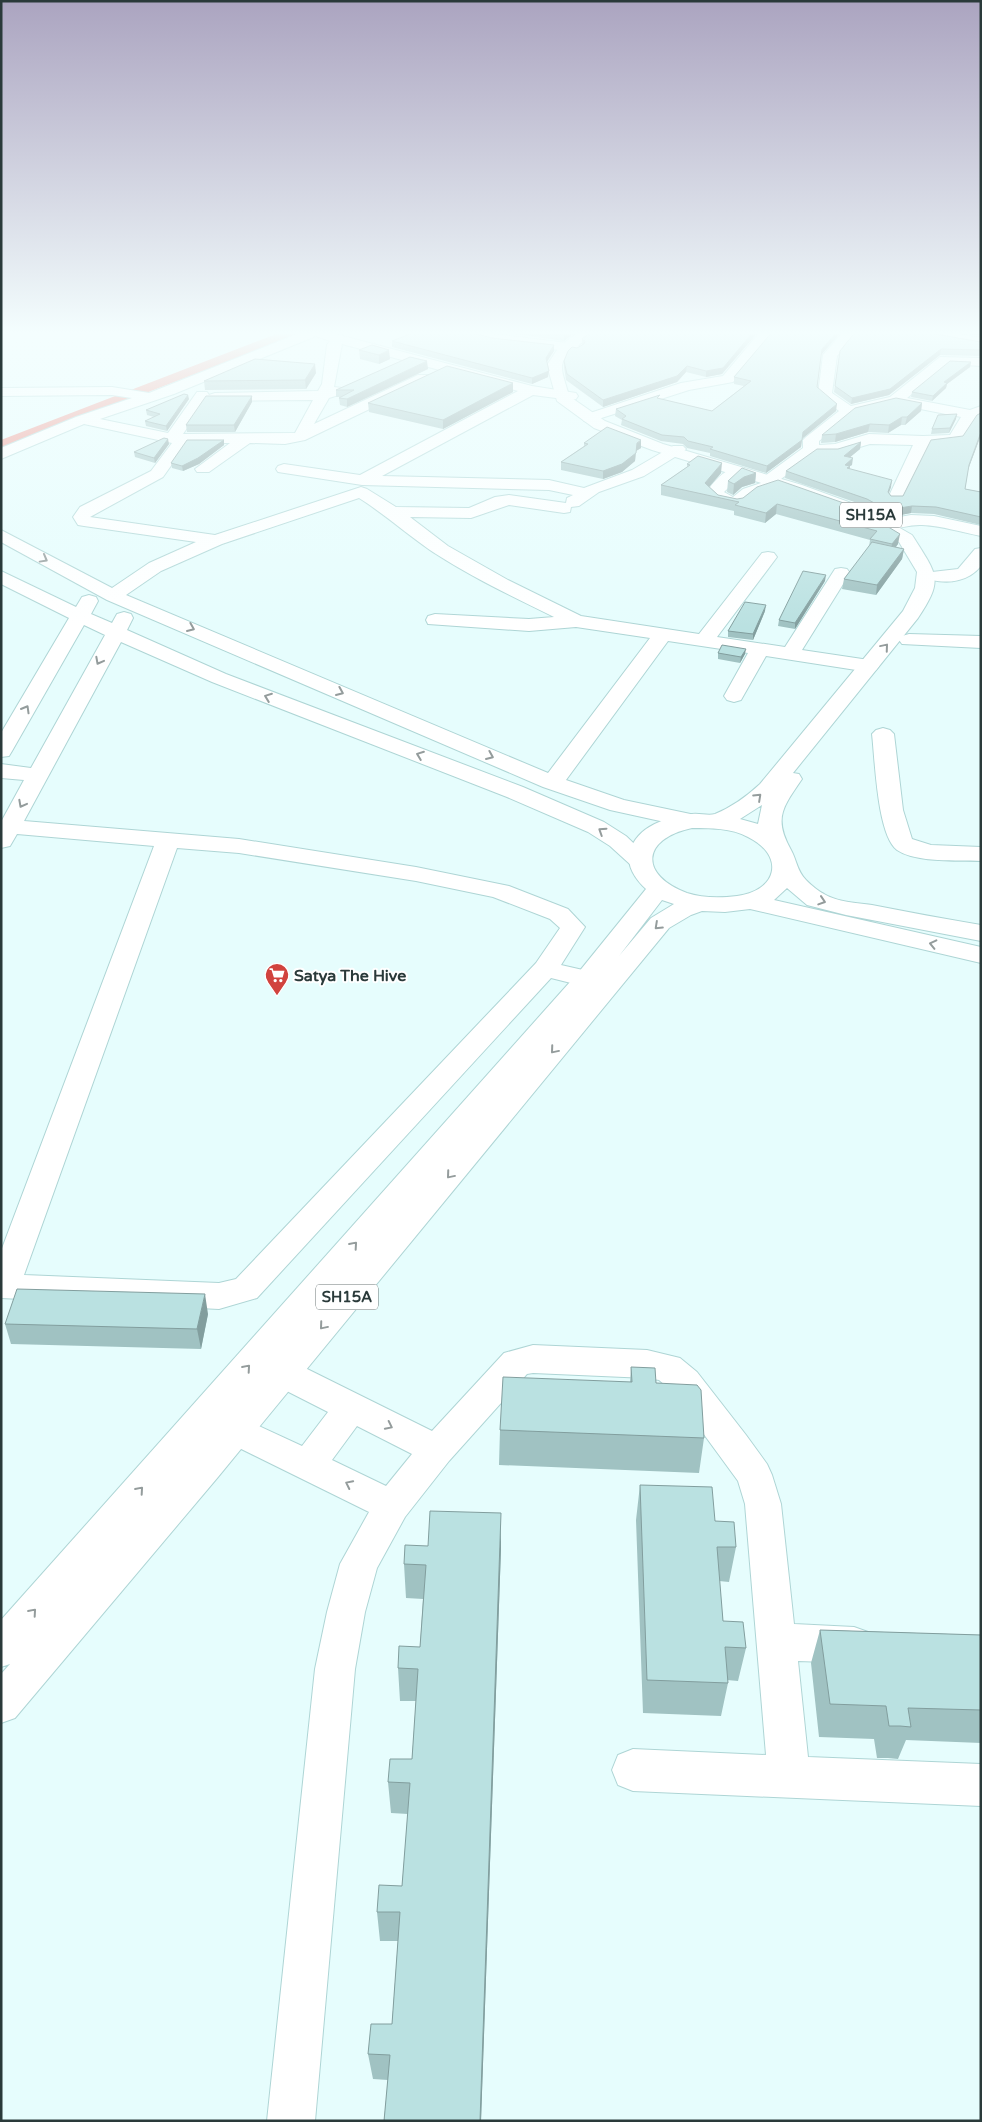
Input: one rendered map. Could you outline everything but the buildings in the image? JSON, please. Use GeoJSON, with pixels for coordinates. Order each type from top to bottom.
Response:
{"type":"FeatureCollection","features":[{"type":"Feature","properties":{"kind":"street"},"geometry":{"type":"LineString","coordinates":[[1,454],[57,430]]}},
{"type":"Feature","properties":{"kind":"street"},"geometry":{"type":"LineString","coordinates":[[132,430],[177,439],[242,439],[300,437],[314,430]]}},
{"type":"Feature","properties":{"kind":"street"},"geometry":{"type":"LineString","coordinates":[[182,430],[157,474],[86,511],[81,517],[84,521],[94,524],[216,540]]}},
{"type":"Feature","properties":{"kind":"street"},"geometry":{"type":"LineString","coordinates":[[203,469],[242,439],[244,430]]}},
{"type":"Feature","properties":{"kind":"street"},"geometry":{"type":"LineString","coordinates":[[300,437],[304,430]]}},
{"type":"Feature","properties":{"kind":"street"},"geometry":{"type":"LineString","coordinates":[[1,751],[79,616],[106,592],[155,567],[216,540],[361,486],[460,430]]}},
{"type":"Feature","properties":{"kind":"street","name":"SH15A"},"geometry":{"type":"LineString","coordinates":[[625,430],[731,476],[769,482]]}},
{"type":"Feature","properties":{"kind":"street"},"geometry":{"type":"LineString","coordinates":[[811,450],[811,440],[823,430]]}},
{"type":"Feature","properties":{"kind":"street"},"geometry":{"type":"LineString","coordinates":[[731,476],[714,493],[723,500],[736,502],[769,482],[811,450],[836,449],[869,439],[955,439],[960,430]]}},
{"type":"Feature","properties":{"kind":"street"},"geometry":{"type":"LineString","coordinates":[[896,498],[923,440]]}},
{"type":"Feature","properties":{"kind":"street","name":"SH15A"},"geometry":{"type":"LineString","coordinates":[[676,451],[769,482],[847,505],[893,522],[922,542],[938,576],[934,598],[909,640],[750,805],[732,816],[716,821]]}},
{"type":"Feature","properties":{"kind":"street"},"geometry":{"type":"LineString","coordinates":[[548,521],[587,493],[638,473],[676,451]]}},
{"type":"Feature","properties":{"kind":"street"},"geometry":{"type":"LineString","coordinates":[[284,469],[361,486],[549,485],[587,493]]}},
{"type":"Feature","properties":{"kind":"street"},"geometry":{"type":"LineString","coordinates":[[361,486],[442,550],[502,584],[576,620]]}},
{"type":"Feature","properties":{"kind":"street"},"geometry":{"type":"LineString","coordinates":[[392,512],[471,513],[501,501],[509,500],[564,508]]}},
{"type":"Feature","properties":{"kind":"street"},"geometry":{"type":"LineString","coordinates":[[893,522],[925,519],[981,531]]}},
{"type":"Feature","properties":{"kind":"street","name":"SH15A"},"geometry":{"type":"LineString","coordinates":[[775,844],[768,824],[772,809],[781,791],[844,707],[869,666],[911,614],[922,596],[926,582],[926,570],[923,559],[893,522]]}},
{"type":"Feature","properties":{"kind":"street"},"geometry":{"type":"LineString","coordinates":[[1,535],[106,592],[551,782],[618,805],[692,821],[716,821],[760,833],[775,844],[784,857],[786,870],[797,885],[816,900],[846,908],[981,933]]}},
{"type":"Feature","properties":{"kind":"street"},"geometry":{"type":"LineString","coordinates":[[938,576],[962,574],[969,570],[981,552]]}},
{"type":"Feature","properties":{"kind":"street"},"geometry":{"type":"LineString","coordinates":[[704,641],[768,557]]}},
{"type":"Feature","properties":{"kind":"street"},"geometry":{"type":"LineString","coordinates":[[790,654],[841,573]]}},
{"type":"Feature","properties":{"kind":"street"},"geometry":{"type":"LineString","coordinates":[[1,576],[12,584],[79,616],[219,678],[515,792],[596,827],[618,842],[640,861],[646,876],[659,888],[678,898],[701,904],[725,905],[749,902],[767,894],[780,883],[786,870]]}},
{"type":"Feature","properties":{"kind":"street"},"geometry":{"type":"LineString","coordinates":[[133,604],[115,632],[5,835],[168,840],[239,846],[416,874],[500,891],[559,914],[573,927],[545,969],[246,1289],[219,1296],[3,1286],[168,840]]}},
{"type":"Feature","properties":{"kind":"street"},"geometry":{"type":"LineString","coordinates":[[435,620],[529,625],[576,620],[869,666]]}},
{"type":"Feature","properties":{"kind":"street"},"geometry":{"type":"LineString","coordinates":[[551,782],[561,773],[663,634]]}},
{"type":"Feature","properties":{"kind":"street"},"geometry":{"type":"LineString","coordinates":[[909,640],[981,642]]}},
{"type":"Feature","properties":{"kind":"street"},"geometry":{"type":"LineString","coordinates":[[734,696],[760,649]]}},
{"type":"Feature","properties":{"kind":"street"},"geometry":{"type":"LineString","coordinates":[[884,734],[892,812],[898,836],[903,844],[925,851],[981,854]]}},
{"type":"Feature","properties":{"kind":"street"},"geometry":{"type":"LineString","coordinates":[[1,771],[38,775]]}},
{"type":"Feature","properties":{"kind":"street"},"geometry":{"type":"LineString","coordinates":[[640,861],[642,847],[653,835],[670,826],[692,821]]}},
{"type":"Feature","properties":{"kind":"street","name":"SH15A"},"geometry":{"type":"LineString","coordinates":[[1,1649],[587,979],[659,888]]}},
{"type":"Feature","properties":{"kind":"street"},"geometry":{"type":"LineString","coordinates":[[749,902],[981,955]]}},
{"type":"Feature","properties":{"kind":"street","name":"SH15A"},"geometry":{"type":"LineString","coordinates":[[1,1704],[235,1430],[660,923],[682,910],[701,904]]}},
{"type":"Feature","properties":{"kind":"street"},"geometry":{"type":"LineString","coordinates":[[545,969],[587,979]]}},
{"type":"Feature","properties":{"kind":"street"},"geometry":{"type":"LineString","coordinates":[[290,2121],[335,1670],[346,1612],[359,1564],[392,1506],[438,1450],[516,1362],[533,1359],[647,1364],[668,1368],[685,1382],[754,1475],[763,1504],[789,1776]]}},
{"type":"Feature","properties":{"kind":"street"},"geometry":{"type":"LineString","coordinates":[[283,1373],[438,1450]]}},
{"type":"Feature","properties":{"kind":"street"},"geometry":{"type":"LineString","coordinates":[[308,1465],[352,1408]]}},
{"type":"Feature","properties":{"kind":"street"},"geometry":{"type":"LineString","coordinates":[[235,1430],[392,1506]]}},
{"type":"Feature","properties":{"kind":"street"},"geometry":{"type":"LineString","coordinates":[[776,1642],[883,1646]]}},
{"type":"Feature","properties":{"kind":"street"},"geometry":{"type":"LineString","coordinates":[[633,1770],[981,1785]]}},
{"type":"Feature","properties":{"kind":"waterway"},"geometry":{"type":"LineString","coordinates":[[1,445],[40,430]]}},
{"type":"Feature","properties":{"kind":"place","name":"Satya The Hive"},"geometry":{"type":"Point","coordinates":[277,996]}}]}
